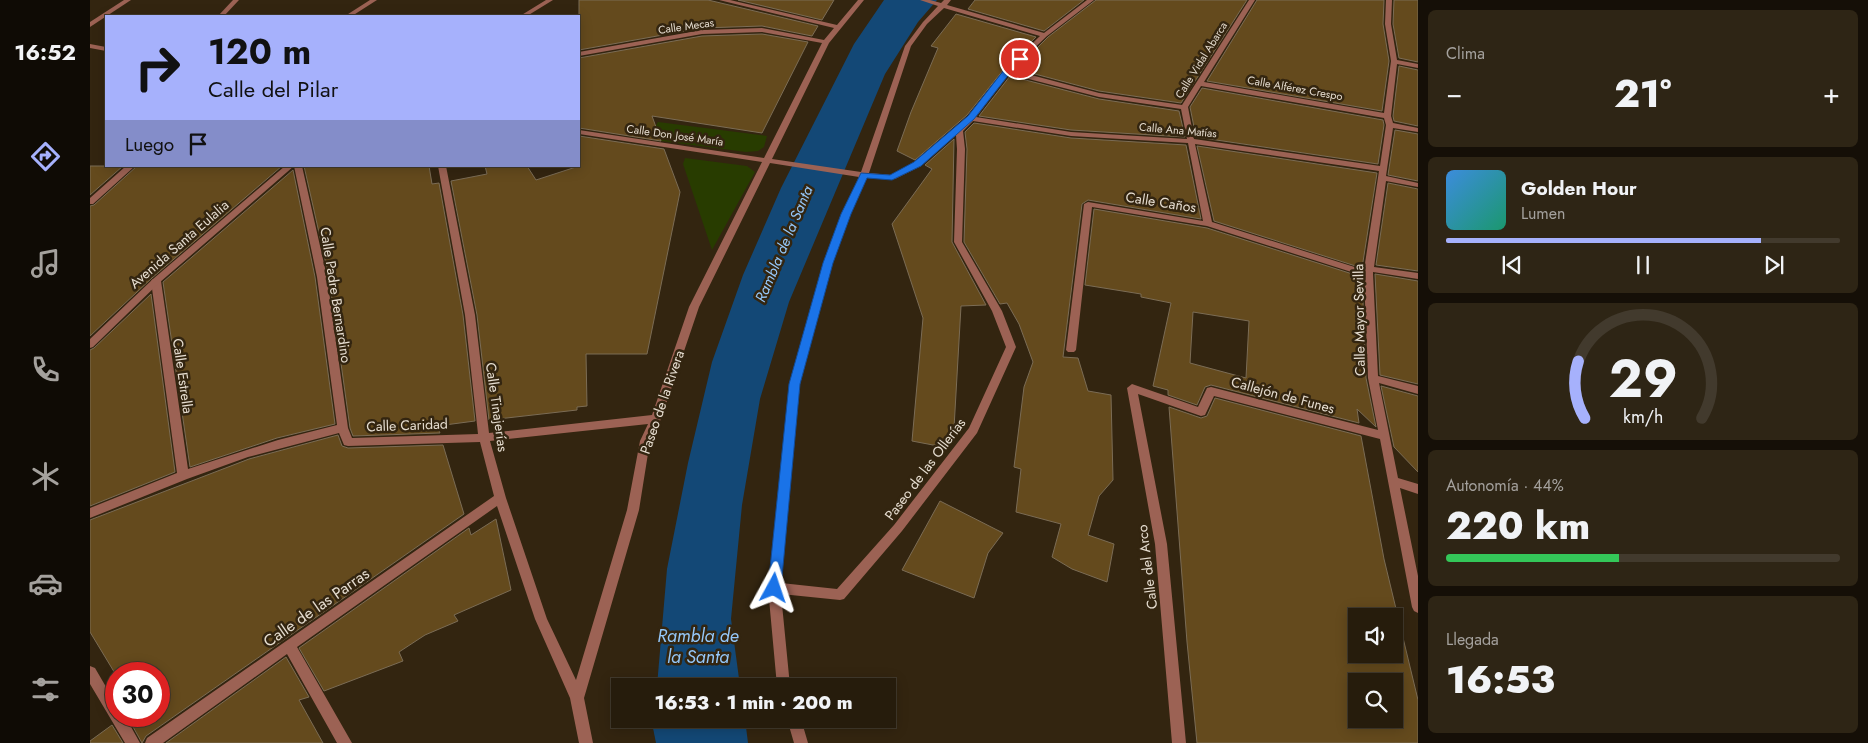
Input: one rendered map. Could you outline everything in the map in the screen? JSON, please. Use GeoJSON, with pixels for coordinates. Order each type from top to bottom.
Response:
{"type":"FeatureCollection","features":[{"type":"Feature","properties":{"kind":"street"},"geometry":{"type":"LineString","coordinates":[[105,15],[128,0]]}},
{"type":"Feature","properties":{"kind":"street"},"geometry":{"type":"LineString","coordinates":[[222,15],[236,0]]}},
{"type":"Feature","properties":{"kind":"street"},"geometry":{"type":"LineString","coordinates":[[350,15],[374,0]]}},
{"type":"Feature","properties":{"kind":"street"},"geometry":{"type":"LineString","coordinates":[[525,15],[550,0]]}},
{"type":"Feature","properties":{"kind":"street"},"geometry":{"type":"LineString","coordinates":[[722,0],[838,27]]}},
{"type":"Feature","properties":{"kind":"street","name":"Paseo de la Rivera"},"geometry":{"type":"LineString","coordinates":[[586,743],[577,698],[633,510],[645,441],[656,419],[694,307],[826,42],[861,0]]}},
{"type":"Feature","properties":{"kind":"street"},"geometry":{"type":"LineString","coordinates":[[923,0],[1045,36]]}},
{"type":"Feature","properties":{"kind":"street"},"geometry":{"type":"LineString","coordinates":[[783,678],[774,588],[795,384],[828,263],[846,214],[864,175],[908,46],[925,23],[948,0]]}},
{"type":"Feature","properties":{"kind":"street"},"geometry":{"type":"LineString","coordinates":[[971,118],[1007,71],[1045,36],[1091,0]]}},
{"type":"Feature","properties":{"kind":"street","name":"Calle Vidal Abarca"},"geometry":{"type":"LineString","coordinates":[[1208,224],[1184,107],[1252,0]]}},
{"type":"Feature","properties":{"kind":"street","name":"Calle Mayor Sevilla"},"geometry":{"type":"LineString","coordinates":[[1389,0],[1388,24],[1394,62],[1383,174],[1369,271],[1373,378],[1418,607]]}},
{"type":"Feature","properties":{"kind":"street"},"geometry":{"type":"LineString","coordinates":[[90,25],[105,15]]}},
{"type":"Feature","properties":{"kind":"street","name":"Calle Mecas"},"geometry":{"type":"LineString","coordinates":[[580,54],[702,32],[762,30],[826,42]]}},
{"type":"Feature","properties":{"kind":"street"},"geometry":{"type":"LineString","coordinates":[[90,46],[105,49]]}},
{"type":"Feature","properties":{"kind":"street"},"geometry":{"type":"LineString","coordinates":[[1394,62],[1418,66]]}},
{"type":"Feature","properties":{"kind":"street"},"geometry":{"type":"LineString","coordinates":[[1007,71],[1099,95],[1184,107]]}},
{"type":"Feature","properties":{"kind":"street","name":"Calle Alférez Crespo"},"geometry":{"type":"LineString","coordinates":[[1199,84],[1389,120],[1418,130]]}},
{"type":"Feature","properties":{"kind":"street","name":"Calle Don José María"},"geometry":{"type":"LineString","coordinates":[[580,132],[892,178],[918,164],[971,118]]}},
{"type":"Feature","properties":{"kind":"street","name":"Calle Ana Matías"},"geometry":{"type":"LineString","coordinates":[[971,118],[1071,134],[1190,141],[1383,174],[1418,185]]}},
{"type":"Feature","properties":{"kind":"street","name":"Paseo de las Ollerías"},"geometry":{"type":"LineString","coordinates":[[774,588],[840,595],[898,528],[973,430],[1011,347],[997,311],[958,242],[961,149],[959,131],[971,118]]}},
{"type":"Feature","properties":{"kind":"street"},"geometry":{"type":"LineString","coordinates":[[90,202],[130,167]]}},
{"type":"Feature","properties":{"kind":"street","name":"Avenida Santa Eulalia"},"geometry":{"type":"LineString","coordinates":[[90,345],[156,281],[289,167]]}},
{"type":"Feature","properties":{"kind":"street","name":"Calle Padre Bernardino"},"geometry":{"type":"LineString","coordinates":[[298,167],[322,277],[343,428]]}},
{"type":"Feature","properties":{"kind":"street","name":"Calle Tinajerías"},"geometry":{"type":"LineString","coordinates":[[442,167],[470,315],[484,438],[500,498],[541,619],[577,698]]}},
{"type":"Feature","properties":{"kind":"street","name":"Calle Caños"},"geometry":{"type":"LineString","coordinates":[[1071,350],[1088,204],[1208,224],[1369,271],[1418,276]]}},
{"type":"Feature","properties":{"kind":"street","name":"Calle Estrella"},"geometry":{"type":"LineString","coordinates":[[156,281],[183,475]]}},
{"type":"Feature","properties":{"kind":"street"},"geometry":{"type":"LineString","coordinates":[[1373,378],[1418,390]]}},
{"type":"Feature","properties":{"kind":"street","name":"Callejón de Funes"},"geometry":{"type":"LineString","coordinates":[[1132,388],[1200,412],[1211,390],[1384,436]]}},
{"type":"Feature","properties":{"kind":"street","name":"Calle del Arco"},"geometry":{"type":"LineString","coordinates":[[1132,388],[1161,544],[1179,743]]}},
{"type":"Feature","properties":{"kind":"street","name":"Calle Caridad"},"geometry":{"type":"LineString","coordinates":[[343,428],[348,442],[484,438],[656,419]]}},
{"type":"Feature","properties":{"kind":"street"},"geometry":{"type":"LineString","coordinates":[[90,513],[183,475],[303,436],[343,428]]}},
{"type":"Feature","properties":{"kind":"street"},"geometry":{"type":"LineString","coordinates":[[1394,481],[1418,489]]}},
{"type":"Feature","properties":{"kind":"street","name":"Calle de las Parras"},"geometry":{"type":"LineString","coordinates":[[152,743],[233,683],[290,646],[500,498]]}},
{"type":"Feature","properties":{"kind":"street"},"geometry":{"type":"LineString","coordinates":[[290,646],[345,743]]}},
{"type":"Feature","properties":{"kind":"street"},"geometry":{"type":"LineString","coordinates":[[90,672],[105,697]]}},
{"type":"Feature","properties":{"kind":"street"},"geometry":{"type":"LineString","coordinates":[[123,727],[133,743]]}},
{"type":"Feature","properties":{"kind":"street"},"geometry":{"type":"LineString","coordinates":[[797,728],[801,743]]}},
{"type":"Feature","properties":{"kind":"green space"},"geometry":{"type":"Polygon","coordinates":[[[658,122],[767,136],[764,147],[758,151],[746,152],[654,140],[650,136],[658,122]]]}},
{"type":"Feature","properties":{"kind":"green space"},"geometry":{"type":"Polygon","coordinates":[[[685,158],[747,166],[755,172],[712,250],[683,164],[685,158]]]}},
{"type":"Feature","properties":{"kind":"water","name":"Rambla de la Santa"},"geometry":{"type":"Polygon","coordinates":[[[884,0],[937,0],[918,22],[885,74],[789,302],[760,399],[742,505],[731,619],[739,678],[658,678],[667,569],[688,463],[712,362],[743,275],[781,188],[854,44],[884,0]]]}},
{"type":"Feature","properties":{"kind":"water"},"geometry":{"type":"Polygon","coordinates":[[[653,728],[746,728],[748,743],[656,743],[653,728]]]}},
{"type":"Feature","properties":{"kind":"building"},"geometry":{"type":"Polygon","coordinates":[[[579,0],[708,0],[818,26],[812,36],[762,26],[702,28],[580,50],[579,0]]]}},
{"type":"Feature","properties":{"kind":"building"},"geometry":{"type":"Polygon","coordinates":[[[738,0],[834,0],[822,20],[738,0]]]}},
{"type":"Feature","properties":{"kind":"building"},"geometry":{"type":"Polygon","coordinates":[[[975,0],[1084,0],[1044,31],[968,9],[975,0]]]}},
{"type":"Feature","properties":{"kind":"building"},"geometry":{"type":"Polygon","coordinates":[[[1096,0],[1247,0],[1181,103],[1099,91],[1016,69],[1048,37],[1096,0]]]}},
{"type":"Feature","properties":{"kind":"building"},"geometry":{"type":"Polygon","coordinates":[[[1257,0],[1384,0],[1383,24],[1389,61],[1382,111],[1207,81],[1257,0]]]}},
{"type":"Feature","properties":{"kind":"building"},"geometry":{"type":"Polygon","coordinates":[[[1394,0],[1418,0],[1418,62],[1399,58],[1393,24],[1394,0]]]}},
{"type":"Feature","properties":{"kind":"building"},"geometry":{"type":"Polygon","coordinates":[[[956,14],[1036,37],[1004,69],[967,115],[915,160],[897,151],[938,48],[931,46],[956,14]]]}},
{"type":"Feature","properties":{"kind":"building"},"geometry":{"type":"Polygon","coordinates":[[[762,34],[808,42],[762,133],[652,116],[661,141],[580,128],[580,58],[702,36],[762,34]]]}},
{"type":"Feature","properties":{"kind":"building"},"geometry":{"type":"Polygon","coordinates":[[[1399,66],[1418,70],[1418,126],[1394,121],[1399,66]]]}},
{"type":"Feature","properties":{"kind":"building"},"geometry":{"type":"Polygon","coordinates":[[[1010,76],[1099,99],[1179,111],[1185,137],[1071,130],[979,116],[1010,76]]]}},
{"type":"Feature","properties":{"kind":"building"},"geometry":{"type":"Polygon","coordinates":[[[1202,88],[1383,120],[1384,125],[1378,164],[1196,137],[1190,107],[1202,88]]]}},
{"type":"Feature","properties":{"kind":"building"},"geometry":{"type":"Polygon","coordinates":[[[974,123],[1071,138],[1186,145],[1201,219],[1088,200],[1082,204],[1063,357],[1078,358],[1088,391],[1111,395],[1113,480],[1099,496],[1088,535],[1114,544],[1107,582],[1072,569],[1052,557],[1061,524],[1016,512],[1021,469],[1014,467],[1024,387],[1033,362],[1019,324],[1007,303],[1000,304],[964,242],[967,149],[965,132],[974,123]]]}},
{"type":"Feature","properties":{"kind":"building"},"geometry":{"type":"Polygon","coordinates":[[[1395,130],[1418,134],[1418,181],[1388,175],[1395,130]]]}},
{"type":"Feature","properties":{"kind":"building"},"geometry":{"type":"Polygon","coordinates":[[[580,136],[664,149],[680,192],[647,354],[586,354],[587,406],[577,407],[577,410],[489,420],[477,315],[451,181],[487,174],[485,167],[528,167],[536,180],[580,167],[580,136]]]}},
{"type":"Feature","properties":{"kind":"building"},"geometry":{"type":"Polygon","coordinates":[[[954,139],[952,242],[986,305],[961,306],[954,428],[940,445],[933,445],[912,441],[923,318],[892,224],[932,169],[925,165],[954,139]]]}},
{"type":"Feature","properties":{"kind":"building"},"geometry":{"type":"Polygon","coordinates":[[[1197,146],[1377,173],[1362,268],[1214,221],[1197,146]]]}},
{"type":"Feature","properties":{"kind":"building"},"geometry":{"type":"Polygon","coordinates":[[[90,166],[122,167],[90,195],[90,166]]]}},
{"type":"Feature","properties":{"kind":"building"},"geometry":{"type":"Polygon","coordinates":[[[136,167],[281,167],[152,278],[90,336],[90,206],[94,205],[136,167]]]}},
{"type":"Feature","properties":{"kind":"building"},"geometry":{"type":"Polygon","coordinates":[[[304,167],[429,167],[432,184],[439,183],[463,315],[475,421],[437,426],[440,433],[353,436],[350,428],[329,277],[304,167]]]}},
{"type":"Feature","properties":{"kind":"building"},"geometry":{"type":"Polygon","coordinates":[[[293,170],[315,277],[335,424],[277,438],[190,467],[163,282],[293,170]]]}},
{"type":"Feature","properties":{"kind":"building"},"geometry":{"type":"Polygon","coordinates":[[[1388,183],[1418,189],[1418,271],[1376,265],[1388,183]]]}},
{"type":"Feature","properties":{"kind":"building"},"geometry":{"type":"Polygon","coordinates":[[[1094,209],[1207,228],[1362,277],[1366,378],[1376,427],[1357,409],[1359,423],[1211,385],[1205,387],[1197,405],[1168,395],[1168,390],[1153,386],[1171,303],[1141,297],[1141,294],[1085,285],[1094,209]],[[1193,312],[1190,363],[1246,378],[1249,321],[1193,312]]]}},
{"type":"Feature","properties":{"kind":"building"},"geometry":{"type":"Polygon","coordinates":[[[1375,274],[1418,281],[1418,384],[1380,375],[1375,274]]]}},
{"type":"Feature","properties":{"kind":"building"},"geometry":{"type":"Polygon","coordinates":[[[151,294],[175,472],[90,506],[90,350],[151,294]]]}},
{"type":"Feature","properties":{"kind":"building"},"geometry":{"type":"Polygon","coordinates":[[[1381,386],[1418,396],[1418,472],[1394,447],[1381,386]]]}},
{"type":"Feature","properties":{"kind":"building"},"geometry":{"type":"Polygon","coordinates":[[[1215,398],[1361,436],[1384,559],[1396,608],[1348,608],[1348,663],[1403,663],[1403,638],[1418,700],[1418,743],[1197,743],[1187,642],[1169,407],[1201,418],[1207,416],[1215,398]]]}},
{"type":"Feature","properties":{"kind":"building"},"geometry":{"type":"Polygon","coordinates":[[[338,435],[342,446],[348,448],[443,445],[464,514],[170,719],[170,662],[108,662],[90,632],[90,520],[249,459],[338,435]]]}},
{"type":"Feature","properties":{"kind":"building"},"geometry":{"type":"Polygon","coordinates":[[[940,501],[1003,533],[988,553],[974,598],[902,570],[940,501]]]}},
{"type":"Feature","properties":{"kind":"building"},"geometry":{"type":"Polygon","coordinates":[[[496,519],[511,590],[454,615],[458,621],[425,635],[399,652],[403,661],[324,691],[299,648],[469,528],[471,535],[496,519]]]}},
{"type":"Feature","properties":{"kind":"building"},"geometry":{"type":"Polygon","coordinates":[[[286,657],[309,697],[299,700],[323,743],[166,743],[286,657]]]}},
{"type":"Feature","properties":{"kind":"building"},"geometry":{"type":"Polygon","coordinates":[[[109,727],[113,727],[123,743],[90,743],[90,741],[109,727]]]}},
{"type":"Feature","properties":{"kind":"building"},"geometry":{"type":"Polygon","coordinates":[[[133,727],[159,727],[146,736],[142,743],[133,727]]]}},
{"type":"Feature","properties":{"kind":"route"},"geometry":{"type":"LineString","coordinates":[[774,588],[795,384],[828,263],[846,214],[864,175],[892,178],[918,164],[971,118],[1007,71],[1020,59]]}}]}
